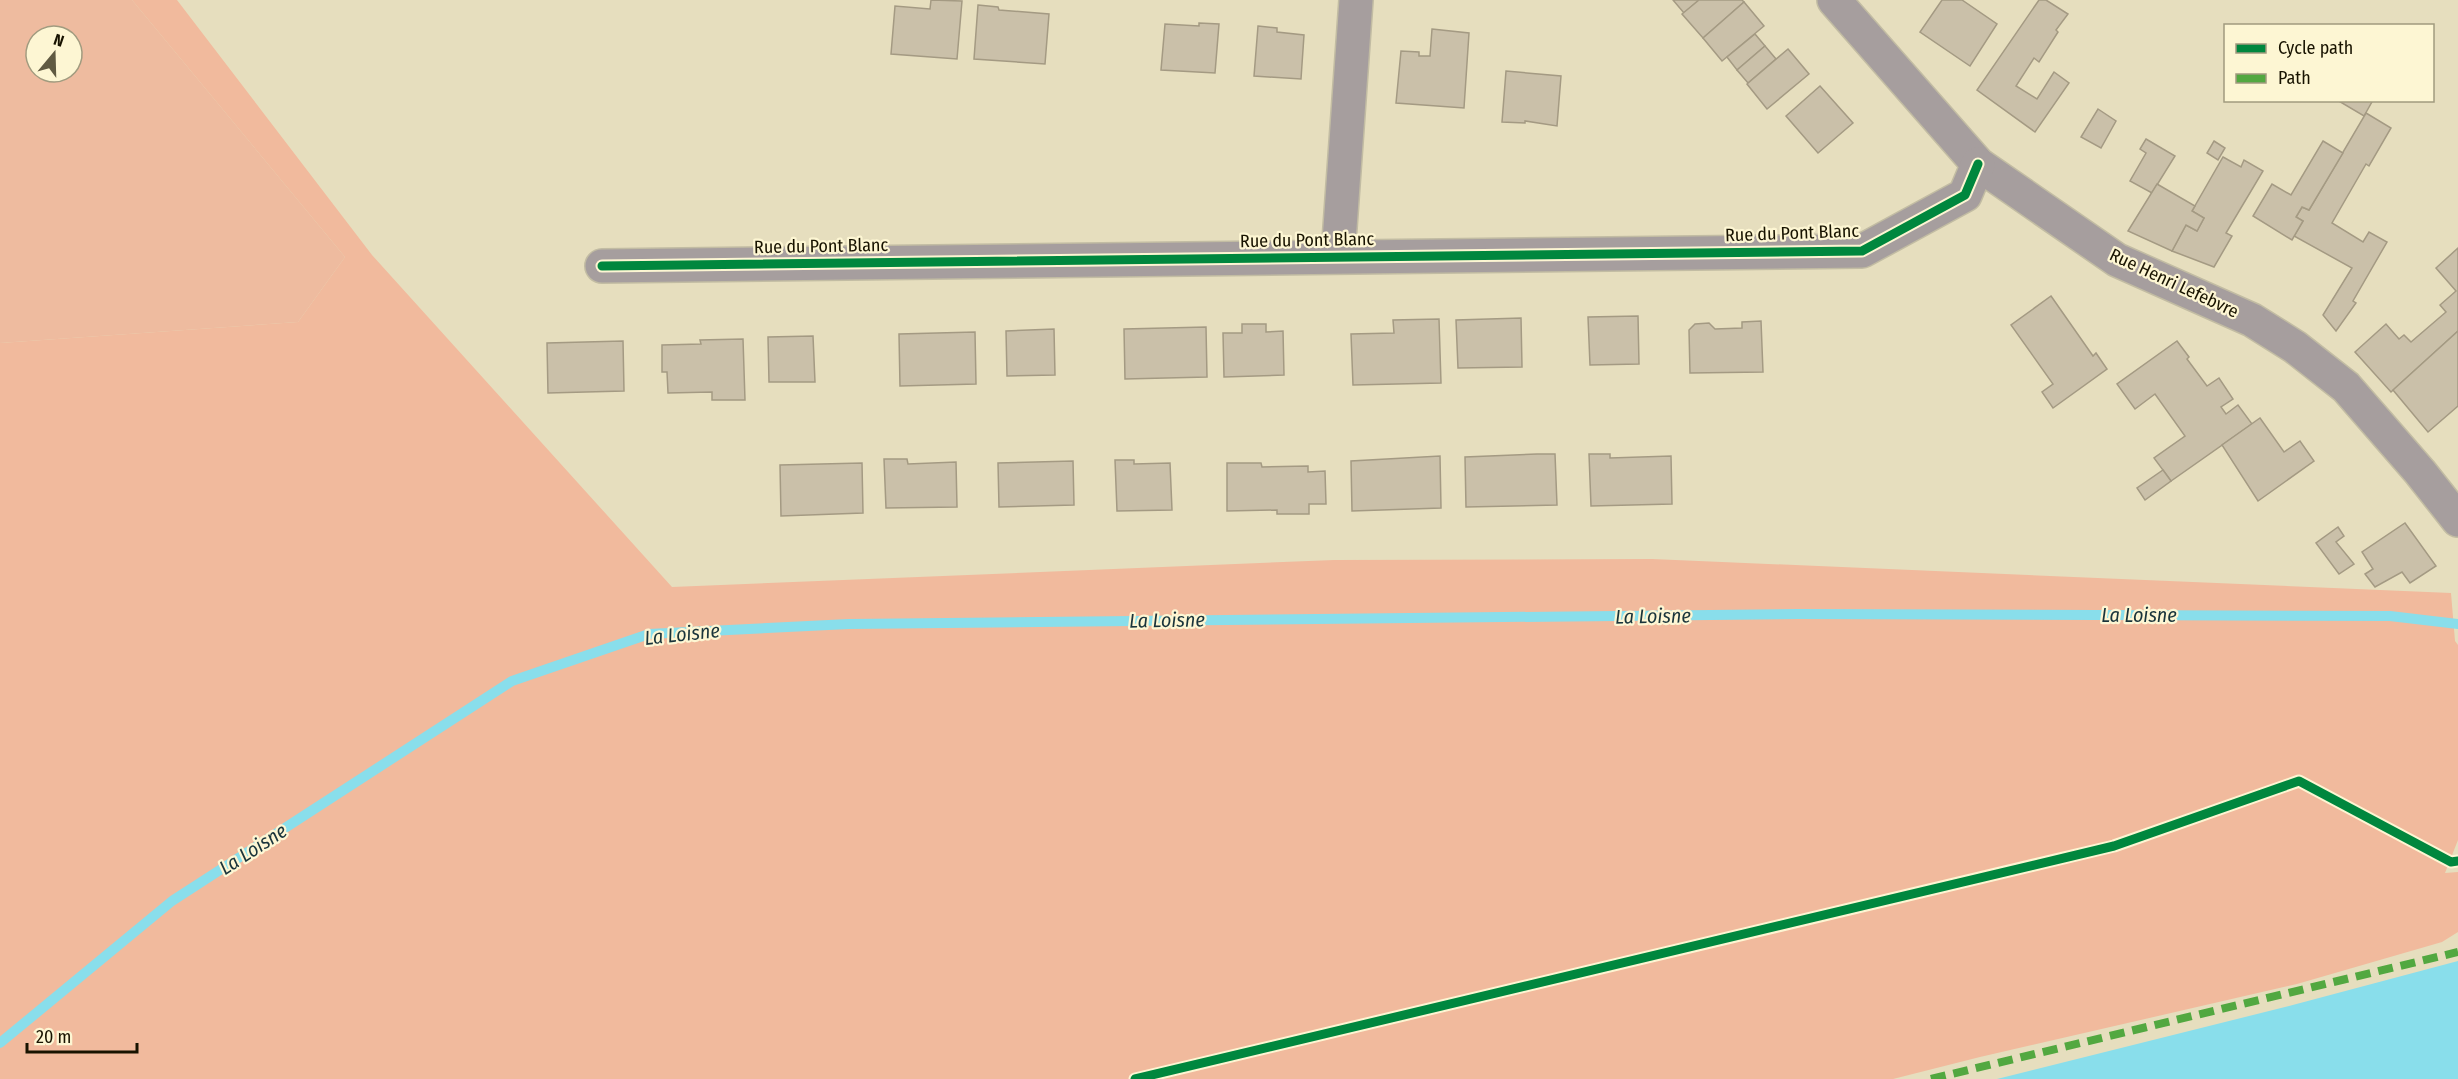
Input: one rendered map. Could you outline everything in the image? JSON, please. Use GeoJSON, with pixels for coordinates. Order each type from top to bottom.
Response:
{"type":"FeatureCollection","features":[{"type":"Feature","properties":{"kind":"street"},"geometry":{"type":"LineString","coordinates":[[1338,256],[1356,0]]}},
{"type":"Feature","properties":{"kind":"street","name":"Rue Henri Lefebvre"},"geometry":{"type":"LineString","coordinates":[[1834,0],[1978,164],[2117,260],[2252,320],[2295,347],[2346,387],[2420,472],[2458,520]]}},
{"type":"Feature","properties":{"kind":"street","name":"Rue du Pont Blanc"},"geometry":{"type":"LineString","coordinates":[[602,266],[1862,250],[1965,195],[1978,164]]}},
{"type":"Feature","properties":{"kind":"shaded area"},"geometry":{"type":"Polygon","coordinates":[[[0,0],[132,0],[345,257],[298,322],[0,343],[0,0]]]}},
{"type":"Feature","properties":{"kind":"shaded area"},"geometry":{"type":"Polygon","coordinates":[[[132,0],[177,0],[372,255],[672,587],[1334,560],[1652,559],[2451,593],[2455,641],[2458,645],[2458,840],[2445,873],[2458,872],[2458,932],[2442,942],[2297,984],[1893,1079],[0,1079],[0,343],[298,322],[345,257],[132,0]]]}},
{"type":"Feature","properties":{"kind":"water"},"geometry":{"type":"Polygon","coordinates":[[[2458,961],[2458,1079],[1997,1079],[2289,1006],[2458,961]]]}},
{"type":"Feature","properties":{"kind":"building"},"geometry":{"type":"Polygon","coordinates":[[[931,0],[962,1],[957,59],[891,54],[895,6],[930,9],[931,0]]]}},
{"type":"Feature","properties":{"kind":"building"},"geometry":{"type":"Polygon","coordinates":[[[1673,0],[1699,0],[1684,13],[1673,0]]]}},
{"type":"Feature","properties":{"kind":"building"},"geometry":{"type":"Polygon","coordinates":[[[1699,0],[1742,0],[1744,2],[1703,38],[1682,14],[1699,0]]]}},
{"type":"Feature","properties":{"kind":"building"},"geometry":{"type":"Polygon","coordinates":[[[1942,0],[1962,0],[1997,24],[1970,66],[1920,32],[1942,0]]]}},
{"type":"Feature","properties":{"kind":"building"},"geometry":{"type":"Polygon","coordinates":[[[2039,0],[2046,0],[2068,14],[2056,30],[2058,32],[2039,62],[2034,58],[2016,86],[2037,99],[2054,72],[2069,83],[2035,132],[1977,90],[2039,0]]]}},
{"type":"Feature","properties":{"kind":"building"},"geometry":{"type":"Polygon","coordinates":[[[1744,2],[1764,26],[1722,61],[1703,38],[1744,2]]]}},
{"type":"Feature","properties":{"kind":"building"},"geometry":{"type":"Polygon","coordinates":[[[978,5],[998,7],[999,10],[1049,14],[1045,64],[974,59],[978,5]]]}},
{"type":"Feature","properties":{"kind":"building"},"geometry":{"type":"Polygon","coordinates":[[[1199,23],[1219,24],[1215,73],[1161,70],[1165,24],[1199,26],[1199,23]]]}},
{"type":"Feature","properties":{"kind":"building"},"geometry":{"type":"Polygon","coordinates":[[[1258,26],[1277,28],[1277,32],[1304,35],[1301,79],[1254,76],[1258,26]]]}},
{"type":"Feature","properties":{"kind":"building"},"geometry":{"type":"Polygon","coordinates":[[[1432,29],[1469,33],[1464,108],[1396,103],[1401,51],[1419,52],[1419,56],[1430,56],[1432,29]]]}},
{"type":"Feature","properties":{"kind":"building"},"geometry":{"type":"Polygon","coordinates":[[[1755,34],[1765,46],[1737,70],[1727,57],[1755,34]]]}},
{"type":"Feature","properties":{"kind":"building"},"geometry":{"type":"Polygon","coordinates":[[[1765,46],[1776,59],[1748,83],[1737,70],[1765,46]]]}},
{"type":"Feature","properties":{"kind":"building"},"geometry":{"type":"Polygon","coordinates":[[[1788,49],[1809,74],[1767,109],[1747,84],[1788,49]]]}},
{"type":"Feature","properties":{"kind":"building"},"geometry":{"type":"Polygon","coordinates":[[[1506,71],[1561,76],[1557,126],[1525,121],[1525,123],[1502,122],[1506,71]]]}},
{"type":"Feature","properties":{"kind":"building"},"geometry":{"type":"Polygon","coordinates":[[[1820,86],[1853,123],[1818,153],[1786,116],[1820,86]]]}},
{"type":"Feature","properties":{"kind":"building"},"geometry":{"type":"Polygon","coordinates":[[[2340,102],[2372,102],[2364,116],[2340,102]]]}},
{"type":"Feature","properties":{"kind":"building"},"geometry":{"type":"Polygon","coordinates":[[[2098,109],[2116,121],[2101,148],[2081,137],[2098,109]]]}},
{"type":"Feature","properties":{"kind":"building"},"geometry":{"type":"Polygon","coordinates":[[[2366,113],[2391,128],[2369,166],[2366,164],[2332,223],[2363,242],[2369,232],[2387,242],[2353,301],[2356,303],[2336,331],[2323,315],[2352,268],[2294,236],[2303,221],[2296,217],[2302,207],[2309,210],[2366,113]]]}},
{"type":"Feature","properties":{"kind":"building"},"geometry":{"type":"Polygon","coordinates":[[[2146,139],[2175,156],[2152,193],[2130,181],[2146,153],[2140,149],[2146,139]]]}},
{"type":"Feature","properties":{"kind":"building"},"geometry":{"type":"Polygon","coordinates":[[[2214,141],[2225,148],[2218,160],[2207,153],[2214,141]]]}},
{"type":"Feature","properties":{"kind":"building"},"geometry":{"type":"Polygon","coordinates":[[[2323,141],[2343,153],[2309,210],[2302,207],[2296,217],[2303,221],[2292,240],[2253,216],[2272,184],[2291,195],[2323,141]]]}},
{"type":"Feature","properties":{"kind":"building"},"geometry":{"type":"Polygon","coordinates":[[[2223,157],[2241,167],[2244,160],[2263,171],[2226,233],[2232,236],[2214,267],[2172,251],[2186,225],[2197,231],[2204,218],[2192,211],[2223,157]]]}},
{"type":"Feature","properties":{"kind":"building"},"geometry":{"type":"Polygon","coordinates":[[[2157,184],[2195,206],[2192,211],[2204,218],[2197,231],[2186,225],[2172,251],[2128,231],[2157,184]]]}},
{"type":"Feature","properties":{"kind":"building"},"geometry":{"type":"Polygon","coordinates":[[[2458,248],[2458,331],[2391,392],[2355,352],[2386,324],[2399,339],[2404,335],[2411,342],[2446,312],[2440,305],[2456,291],[2436,268],[2458,248]]]}},
{"type":"Feature","properties":{"kind":"building"},"geometry":{"type":"Polygon","coordinates":[[[2051,296],[2093,356],[2096,353],[2107,369],[2053,408],[2042,392],[2053,384],[2011,325],[2051,296]]]}},
{"type":"Feature","properties":{"kind":"building"},"geometry":{"type":"Polygon","coordinates":[[[1638,316],[1639,364],[1590,365],[1588,317],[1638,316]]]}},
{"type":"Feature","properties":{"kind":"building"},"geometry":{"type":"Polygon","coordinates":[[[1521,318],[1522,367],[1458,368],[1456,320],[1521,318]]]}},
{"type":"Feature","properties":{"kind":"building"},"geometry":{"type":"Polygon","coordinates":[[[1439,319],[1441,383],[1353,385],[1351,334],[1394,333],[1393,320],[1439,319]]]}},
{"type":"Feature","properties":{"kind":"building"},"geometry":{"type":"Polygon","coordinates":[[[1761,321],[1763,372],[1690,373],[1689,330],[1695,324],[1709,323],[1715,329],[1742,328],[1742,322],[1761,321]]]}},
{"type":"Feature","properties":{"kind":"building"},"geometry":{"type":"Polygon","coordinates":[[[1242,324],[1266,324],[1266,332],[1283,331],[1284,375],[1224,377],[1223,333],[1242,333],[1242,324]]]}},
{"type":"Feature","properties":{"kind":"building"},"geometry":{"type":"Polygon","coordinates":[[[1206,327],[1207,377],[1125,379],[1124,329],[1206,327]]]}},
{"type":"Feature","properties":{"kind":"building"},"geometry":{"type":"Polygon","coordinates":[[[1054,329],[1055,375],[1007,376],[1006,331],[1054,329]]]}},
{"type":"Feature","properties":{"kind":"building"},"geometry":{"type":"Polygon","coordinates":[[[2458,331],[2458,406],[2428,432],[2393,390],[2458,331]]]}},
{"type":"Feature","properties":{"kind":"building"},"geometry":{"type":"Polygon","coordinates":[[[975,332],[976,384],[900,386],[899,334],[975,332]]]}},
{"type":"Feature","properties":{"kind":"building"},"geometry":{"type":"Polygon","coordinates":[[[813,336],[815,382],[769,382],[768,337],[813,336]]]}},
{"type":"Feature","properties":{"kind":"building"},"geometry":{"type":"Polygon","coordinates":[[[743,339],[745,400],[712,400],[712,392],[668,393],[667,372],[662,372],[662,345],[701,344],[700,340],[743,339]]]}},
{"type":"Feature","properties":{"kind":"building"},"geometry":{"type":"Polygon","coordinates":[[[623,341],[624,391],[548,393],[547,343],[623,341]]]}},
{"type":"Feature","properties":{"kind":"building"},"geometry":{"type":"Polygon","coordinates":[[[2177,341],[2207,386],[2219,378],[2233,399],[2221,407],[2226,414],[2238,405],[2252,424],[2171,481],[2154,458],[2185,436],[2155,394],[2135,409],[2117,384],[2177,341]]]}},
{"type":"Feature","properties":{"kind":"building"},"geometry":{"type":"Polygon","coordinates":[[[2260,418],[2284,452],[2300,441],[2314,461],[2258,501],[2222,445],[2260,418]]]}},
{"type":"Feature","properties":{"kind":"building"},"geometry":{"type":"Polygon","coordinates":[[[1555,454],[1557,505],[1466,507],[1465,457],[1555,454]]]}},
{"type":"Feature","properties":{"kind":"building"},"geometry":{"type":"Polygon","coordinates":[[[1589,454],[1610,454],[1610,458],[1671,456],[1672,504],[1591,506],[1589,454]]]}},
{"type":"Feature","properties":{"kind":"building"},"geometry":{"type":"Polygon","coordinates":[[[1440,456],[1441,508],[1352,511],[1351,461],[1440,456]]]}},
{"type":"Feature","properties":{"kind":"building"},"geometry":{"type":"Polygon","coordinates":[[[884,459],[907,459],[908,464],[956,462],[957,507],[886,508],[884,459]]]}},
{"type":"Feature","properties":{"kind":"building"},"geometry":{"type":"Polygon","coordinates":[[[1115,460],[1134,460],[1134,464],[1170,463],[1172,510],[1117,511],[1115,460]]]}},
{"type":"Feature","properties":{"kind":"building"},"geometry":{"type":"Polygon","coordinates":[[[1073,461],[1074,505],[999,507],[998,463],[1073,461]]]}},
{"type":"Feature","properties":{"kind":"building"},"geometry":{"type":"Polygon","coordinates":[[[862,463],[863,513],[781,516],[780,465],[862,463]]]}},
{"type":"Feature","properties":{"kind":"building"},"geometry":{"type":"Polygon","coordinates":[[[1227,463],[1261,463],[1262,467],[1308,466],[1308,472],[1325,471],[1326,504],[1309,504],[1309,514],[1277,514],[1277,510],[1227,511],[1227,463]]]}},
{"type":"Feature","properties":{"kind":"building"},"geometry":{"type":"Polygon","coordinates":[[[2163,470],[2171,481],[2145,500],[2137,488],[2163,470]]]}},
{"type":"Feature","properties":{"kind":"building"},"geometry":{"type":"Polygon","coordinates":[[[2405,523],[2436,566],[2410,583],[2402,572],[2375,587],[2365,574],[2373,569],[2362,552],[2405,523]]]}},
{"type":"Feature","properties":{"kind":"building"},"geometry":{"type":"Polygon","coordinates":[[[2338,527],[2344,536],[2336,542],[2354,564],[2339,574],[2316,543],[2338,527]]]}},
{"type":"Feature","properties":{"kind":"waterway","name":"La Loisne"},"geometry":{"type":"LineString","coordinates":[[0,1043],[172,901],[512,681],[649,634],[849,624],[1798,614],[2390,616],[2458,624]]}},
{"type":"Feature","properties":{"kind":"marked path"},"geometry":{"type":"LineString","coordinates":[[1931,1079],[2458,952]]}},
{"type":"Feature","properties":{"kind":"cycle path"},"geometry":{"type":"LineString","coordinates":[[602,266],[1862,251],[1965,195],[1978,164]]}},
{"type":"Feature","properties":{"kind":"cycle path"},"geometry":{"type":"LineString","coordinates":[[1135,1079],[2114,846],[2299,781],[2451,862],[2458,861]]}}]}
